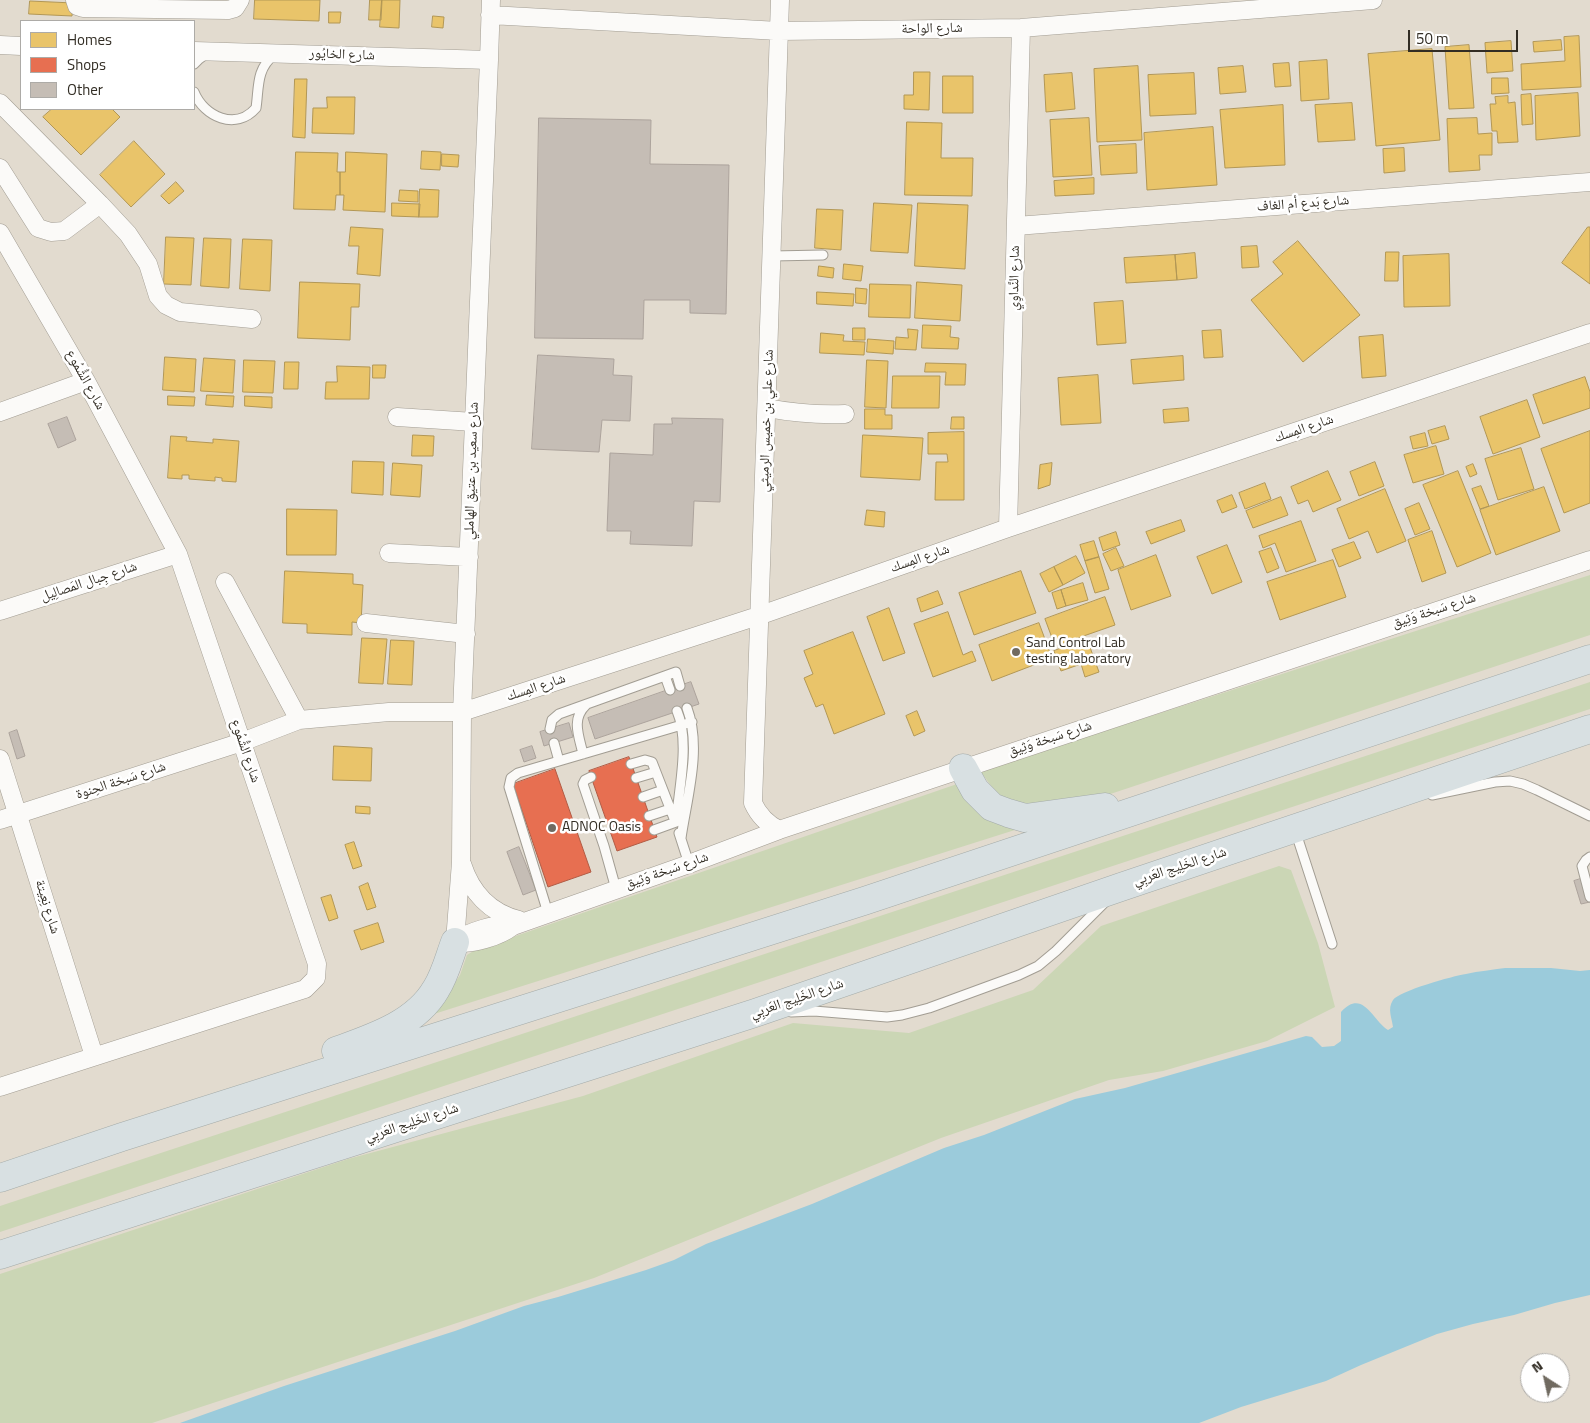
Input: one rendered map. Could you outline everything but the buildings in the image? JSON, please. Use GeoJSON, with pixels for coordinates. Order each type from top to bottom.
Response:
{"type":"FeatureCollection","features":[{"type":"Feature","properties":{"kind":"highway"},"geometry":{"type":"LineString","coordinates":[[0,1178],[122,1136],[864,901],[1590,659]]}},
{"type":"Feature","properties":{"kind":"highway","name":"شارع الخَلِيج العَربِي"},"geometry":{"type":"LineString","coordinates":[[0,1255],[755,1013],[1590,729]]}},
{"type":"Feature","properties":{"kind":"highway"},"geometry":{"type":"LineString","coordinates":[[963,768],[975,790],[992,808],[1025,818],[1178,795]]}},
{"type":"Feature","properties":{"kind":"highway"},"geometry":{"type":"LineString","coordinates":[[122,1136],[351,1046],[406,1020],[424,1005],[435,992],[441,982],[455,942]]}},
{"type":"Feature","properties":{"kind":"street"},"geometry":{"type":"LineString","coordinates":[[75,0],[77,6],[83,8],[228,10],[235,8],[240,0]]}},
{"type":"Feature","properties":{"kind":"street","name":"شارع علي بن خميس الرميثي"},"geometry":{"type":"LineString","coordinates":[[779,830],[760,816],[753,803],[761,615],[780,0]]}},
{"type":"Feature","properties":{"kind":"street","name":"شارع الواحة"},"geometry":{"type":"LineString","coordinates":[[490,7],[779,31],[1021,28],[1373,0]]}},
{"type":"Feature","properties":{"kind":"street","name":"شارع سعيد بن عتيق الهاملي"},"geometry":{"type":"LineString","coordinates":[[455,942],[461,862],[462,712],[490,60],[490,7]]}},
{"type":"Feature","properties":{"kind":"street","name":"شارع النَّداوِي"},"geometry":{"type":"LineString","coordinates":[[1008,528],[1021,28]]}},
{"type":"Feature","properties":{"kind":"street"},"geometry":{"type":"LineString","coordinates":[[0,45],[20,46]]}},
{"type":"Feature","properties":{"kind":"street","name":"شارع الخايُور"},"geometry":{"type":"LineString","coordinates":[[195,51],[490,60]]}},
{"type":"Feature","properties":{"kind":"street"},"geometry":{"type":"LineString","coordinates":[[0,103],[128,234],[148,264],[158,296],[166,305],[180,312],[252,319]]}},
{"type":"Feature","properties":{"kind":"street"},"geometry":{"type":"LineString","coordinates":[[0,168],[38,228],[51,232],[64,231],[100,204]]}},
{"type":"Feature","properties":{"kind":"street","name":"شارع بَدع أم الغاف"},"geometry":{"type":"LineString","coordinates":[[1016,226],[1590,182]]}},
{"type":"Feature","properties":{"kind":"street","name":"شارع الشُّمُوع"},"geometry":{"type":"LineString","coordinates":[[0,233],[86,381],[178,554],[317,964],[316,978],[305,989],[0,1087]]}},
{"type":"Feature","properties":{"kind":"street","name":"شارع المِسك"},"geometry":{"type":"LineString","coordinates":[[242,742],[299,720],[389,712],[462,712],[761,615],[1008,528],[1590,333]]}},
{"type":"Feature","properties":{"kind":"street"},"geometry":{"type":"LineString","coordinates":[[0,412],[86,381]]}},
{"type":"Feature","properties":{"kind":"street"},"geometry":{"type":"LineString","coordinates":[[767,408],[823,415],[845,414]]}},
{"type":"Feature","properties":{"kind":"street"},"geometry":{"type":"LineString","coordinates":[[397,417],[474,422]]}},
{"type":"Feature","properties":{"kind":"street"},"geometry":{"type":"LineString","coordinates":[[389,553],[469,558]]}},
{"type":"Feature","properties":{"kind":"street","name":"شارع جِبال المَصالِيل"},"geometry":{"type":"LineString","coordinates":[[0,611],[178,554]]}},
{"type":"Feature","properties":{"kind":"street","name":"شارع سَبخة وَثِيق"},"geometry":{"type":"LineString","coordinates":[[455,942],[466,935],[502,924],[520,923],[689,864],[779,830],[1590,560]]}},
{"type":"Feature","properties":{"kind":"street"},"geometry":{"type":"LineString","coordinates":[[225,582],[299,720]]}},
{"type":"Feature","properties":{"kind":"street"},"geometry":{"type":"LineString","coordinates":[[366,623],[466,634]]}},
{"type":"Feature","properties":{"kind":"street","name":"شارع سَبخة الحِنوة"},"geometry":{"type":"LineString","coordinates":[[0,820],[242,742]]}},
{"type":"Feature","properties":{"kind":"street","name":"شارع نِعِيتة"},"geometry":{"type":"LineString","coordinates":[[0,759],[94,1056]]}},
{"type":"Feature","properties":{"kind":"street"},"geometry":{"type":"LineString","coordinates":[[461,862],[466,877],[484,902],[520,923]]}},
{"type":"Feature","properties":{"kind":"lane"},"geometry":{"type":"LineString","coordinates":[[195,63],[203,55],[214,52]]}},
{"type":"Feature","properties":{"kind":"lane"},"geometry":{"type":"LineString","coordinates":[[195,94],[200,103],[214,115],[230,121],[245,118],[256,108],[260,73],[264,65],[276,53]]}},
{"type":"Feature","properties":{"kind":"lane"},"geometry":{"type":"LineString","coordinates":[[772,256],[822,255]]}},
{"type":"Feature","properties":{"kind":"lane"},"geometry":{"type":"LineString","coordinates":[[550,729],[555,716],[676,672],[680,686]]}},
{"type":"Feature","properties":{"kind":"lane"},"geometry":{"type":"LineString","coordinates":[[665,676],[670,690]]}},
{"type":"Feature","properties":{"kind":"lane"},"geometry":{"type":"LineString","coordinates":[[583,754],[577,720],[579,714],[587,705]]}},
{"type":"Feature","properties":{"kind":"lane"},"geometry":{"type":"LineString","coordinates":[[681,838],[694,753],[694,732],[687,708]]}},
{"type":"Feature","properties":{"kind":"lane"},"geometry":{"type":"LineString","coordinates":[[676,822],[684,744],[682,725],[677,711]]}},
{"type":"Feature","properties":{"kind":"lane"},"geometry":{"type":"LineString","coordinates":[[548,913],[508,787],[511,778],[518,773],[559,760],[692,722]]}},
{"type":"Feature","properties":{"kind":"lane"},"geometry":{"type":"LineString","coordinates":[[554,743],[559,760]]}},
{"type":"Feature","properties":{"kind":"lane"},"geometry":{"type":"LineString","coordinates":[[631,764],[649,760],[654,765],[676,822],[689,864]]}},
{"type":"Feature","properties":{"kind":"lane"},"geometry":{"type":"LineString","coordinates":[[636,778],[656,772]]}},
{"type":"Feature","properties":{"kind":"lane"},"geometry":{"type":"LineString","coordinates":[[591,777],[585,780],[583,784],[600,832],[616,889]]}},
{"type":"Feature","properties":{"kind":"lane"},"geometry":{"type":"LineString","coordinates":[[1358,807],[1495,782],[1510,781],[1537,790],[1590,816]]}},
{"type":"Feature","properties":{"kind":"lane"},"geometry":{"type":"LineString","coordinates":[[643,797],[663,790]]}},
{"type":"Feature","properties":{"kind":"lane"},"geometry":{"type":"LineString","coordinates":[[587,796],[596,792]]}},
{"type":"Feature","properties":{"kind":"lane"},"geometry":{"type":"LineString","coordinates":[[649,816],[670,809]]}},
{"type":"Feature","properties":{"kind":"lane"},"geometry":{"type":"LineString","coordinates":[[593,814],[603,811]]}},
{"type":"Feature","properties":{"kind":"lane"},"geometry":{"type":"LineString","coordinates":[[654,830],[676,822]]}},
{"type":"Feature","properties":{"kind":"lane"},"geometry":{"type":"LineString","coordinates":[[600,832],[609,829]]}},
{"type":"Feature","properties":{"kind":"lane"},"geometry":{"type":"LineString","coordinates":[[1294,829],[1332,944]]}},
{"type":"Feature","properties":{"kind":"lane"},"geometry":{"type":"LineString","coordinates":[[604,846],[614,843]]}},
{"type":"Feature","properties":{"kind":"lane"},"geometry":{"type":"LineString","coordinates":[[1590,857],[1582,866],[1590,897]]}},
{"type":"Feature","properties":{"kind":"lane"},"geometry":{"type":"LineString","coordinates":[[755,1013],[814,1011],[887,1017],[929,1008],[1020,975],[1038,966],[1056,951],[1121,887]]}},
{"type":"Feature","properties":{"kind":"green space"},"geometry":{"type":"Polygon","coordinates":[[[1590,575],[1590,635],[1065,809],[1004,803],[980,771],[1590,575]]]}},
{"type":"Feature","properties":{"kind":"green space"},"geometry":{"type":"Polygon","coordinates":[[[1590,682],[1590,709],[0,1232],[0,1206],[1590,682]]]}},
{"type":"Feature","properties":{"kind":"green space"},"geometry":{"type":"Polygon","coordinates":[[[960,783],[1018,829],[434,1014],[460,975],[467,955],[475,950],[960,783]]]}},
{"type":"Feature","properties":{"kind":"green space"},"geometry":{"type":"Polygon","coordinates":[[[1279,866],[1291,870],[1318,943],[1335,1007],[1267,1041],[1163,1071],[1109,1080],[941,1138],[594,1278],[152,1423],[0,1423],[0,1274],[348,1159],[583,1096],[793,1023],[909,1033],[1033,990],[1101,926],[1279,866]]]}},
{"type":"Feature","properties":{"kind":"water"},"geometry":{"type":"Polygon","coordinates":[[[1505,968],[1590,970],[1590,1295],[1437,1334],[1326,1381],[1241,1407],[1199,1423],[180,1423],[284,1386],[455,1331],[524,1306],[674,1260],[706,1244],[812,1204],[944,1148],[984,1135],[1075,1099],[1125,1088],[1306,1036],[1312,1037],[1322,1047],[1334,1046],[1341,1041],[1341,1012],[1349,1005],[1355,1003],[1367,1008],[1388,1030],[1393,1027],[1390,1007],[1397,996],[1415,988],[1450,978],[1505,968]]]}},
{"type":"Feature","properties":{"kind":"place","name":"Sand Control Lab testing laboratory"},"geometry":{"type":"Point","coordinates":[1016,652]}},
{"type":"Feature","properties":{"kind":"place","name":"ADNOC Oasis"},"geometry":{"type":"Point","coordinates":[552,828]}}]}
